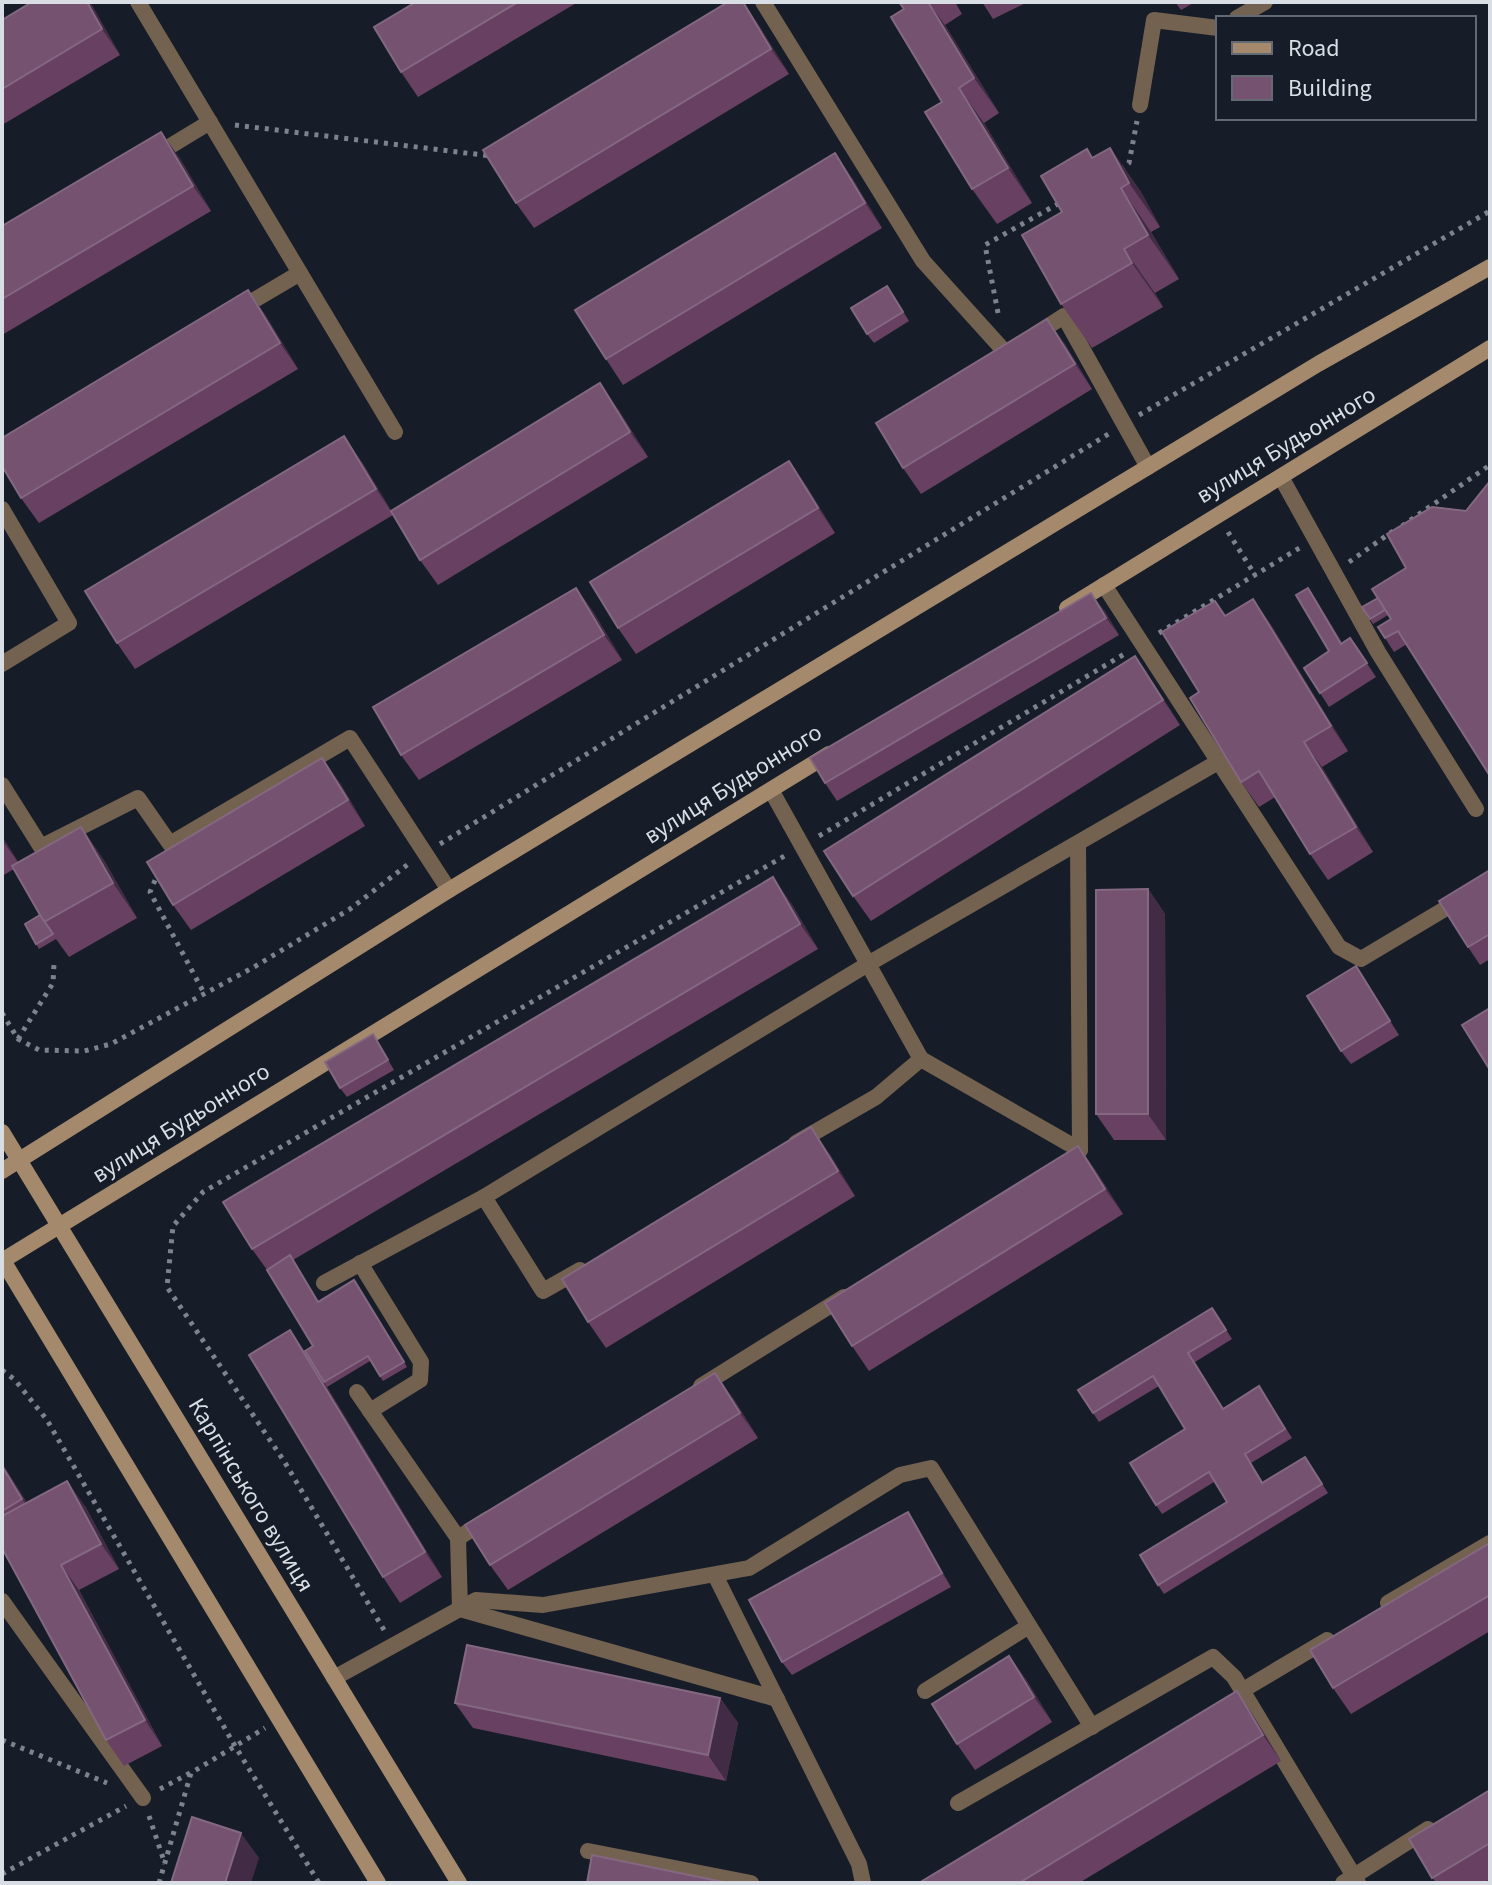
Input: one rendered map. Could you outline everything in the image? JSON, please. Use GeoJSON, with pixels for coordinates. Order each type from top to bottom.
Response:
{"type":"FeatureCollection","features":[{"type":"Feature","properties":{"kind":"main road"},"geometry":{"type":"LineString","coordinates":[[2,1171],[449,890],[1318,364],[1490,267]]}},
{"type":"Feature","properties":{"kind":"main road","name":"вулиця Будьонного"},"geometry":{"type":"LineString","coordinates":[[1050,618],[1490,348]]}},
{"type":"Feature","properties":{"kind":"main road","name":"вулиця Будьонного"},"geometry":{"type":"LineString","coordinates":[[2,1260],[850,741]]}},
{"type":"Feature","properties":{"kind":"main road","name":"Карпінського вулиця"},"geometry":{"type":"LineString","coordinates":[[2,1132],[459,1883]]}},
{"type":"Feature","properties":{"kind":"main road"},"geometry":{"type":"LineString","coordinates":[[2,1260],[378,1883]]}},
{"type":"Feature","properties":{"kind":"lane"},"geometry":{"type":"LineString","coordinates":[[138,2],[395,432]]}},
{"type":"Feature","properties":{"kind":"lane"},"geometry":{"type":"LineString","coordinates":[[763,2],[923,261],[1006,353],[1064,316],[1148,467]]}},
{"type":"Feature","properties":{"kind":"lane"},"geometry":{"type":"LineString","coordinates":[[1240,16],[1265,2]]}},
{"type":"Feature","properties":{"kind":"lane"},"geometry":{"type":"LineString","coordinates":[[1140,105],[1154,20],[1216,28]]}},
{"type":"Feature","properties":{"kind":"lane"},"geometry":{"type":"LineString","coordinates":[[145,161],[210,122]]}},
{"type":"Feature","properties":{"kind":"lane"},"geometry":{"type":"LineString","coordinates":[[219,321],[300,273]]}},
{"type":"Feature","properties":{"kind":"lane"},"geometry":{"type":"LineString","coordinates":[[1281,477],[1378,652],[1476,809]]}},
{"type":"Feature","properties":{"kind":"lane"},"geometry":{"type":"LineString","coordinates":[[2,509],[69,623],[2,664]]}},
{"type":"Feature","properties":{"kind":"lane"},"geometry":{"type":"LineString","coordinates":[[1104,585],[1135,619],[1142,644],[1339,947],[1361,959],[1490,882]]}},
{"type":"Feature","properties":{"kind":"lane"},"geometry":{"type":"LineString","coordinates":[[2,785],[41,847],[138,798],[170,844],[350,738],[449,890]]}},
{"type":"Feature","properties":{"kind":"lane"},"geometry":{"type":"LineString","coordinates":[[324,1283],[484,1197],[868,964],[1218,762]]}},
{"type":"Feature","properties":{"kind":"lane"},"geometry":{"type":"LineString","coordinates":[[771,790],[804,844],[921,1059],[1073,1154],[1078,844]]}},
{"type":"Feature","properties":{"kind":"lane"},"geometry":{"type":"LineString","coordinates":[[783,1151],[876,1097],[921,1059]]}},
{"type":"Feature","properties":{"kind":"lane"},"geometry":{"type":"LineString","coordinates":[[484,1197],[543,1291],[596,1260]]}},
{"type":"Feature","properties":{"kind":"lane"},"geometry":{"type":"LineString","coordinates":[[360,1263],[421,1362],[420,1380],[370,1411]]}},
{"type":"Feature","properties":{"kind":"lane"},"geometry":{"type":"LineString","coordinates":[[688,1394],[864,1285]]}},
{"type":"Feature","properties":{"kind":"lane"},"geometry":{"type":"LineString","coordinates":[[357,1392],[458,1538],[460,1609]]}},
{"type":"Feature","properties":{"kind":"lane"},"geometry":{"type":"LineString","coordinates":[[334,1678],[476,1600],[543,1605],[716,1577],[749,1568],[900,1475],[931,1468],[1092,1727]]}},
{"type":"Feature","properties":{"kind":"lane"},"geometry":{"type":"LineString","coordinates":[[458,1538],[499,1512]]}},
{"type":"Feature","properties":{"kind":"lane"},"geometry":{"type":"LineString","coordinates":[[1366,1617],[1490,1543]]}},
{"type":"Feature","properties":{"kind":"lane"},"geometry":{"type":"LineString","coordinates":[[716,1577],[859,1864],[863,1883]]}},
{"type":"Feature","properties":{"kind":"lane"},"geometry":{"type":"LineString","coordinates":[[2,1601],[143,1798]]}},
{"type":"Feature","properties":{"kind":"lane"},"geometry":{"type":"LineString","coordinates":[[460,1609],[777,1699]]}},
{"type":"Feature","properties":{"kind":"lane"},"geometry":{"type":"LineString","coordinates":[[925,1691],[1029,1626]]}},
{"type":"Feature","properties":{"kind":"lane"},"geometry":{"type":"LineString","coordinates":[[1243,1690],[1339,1633]]}},
{"type":"Feature","properties":{"kind":"lane"},"geometry":{"type":"LineString","coordinates":[[958,1803],[1213,1657],[1243,1690],[1352,1881],[1441,1821]]}},
{"type":"Feature","properties":{"kind":"lane"},"geometry":{"type":"LineString","coordinates":[[588,1851],[751,1883]]}},
{"type":"Feature","properties":{"kind":"path"},"geometry":{"type":"LineString","coordinates":[[1116,171],[1129,163],[1140,105]]}},
{"type":"Feature","properties":{"kind":"path"},"geometry":{"type":"LineString","coordinates":[[210,122],[492,156]]}},
{"type":"Feature","properties":{"kind":"path"},"geometry":{"type":"LineString","coordinates":[[1006,353],[985,245],[1077,193]]}},
{"type":"Feature","properties":{"kind":"path"},"geometry":{"type":"LineString","coordinates":[[2,1013],[18,1039],[39,1050],[84,1051],[111,1044],[205,995],[350,909],[425,853],[1125,424],[1490,211]]}},
{"type":"Feature","properties":{"kind":"path"},"geometry":{"type":"LineString","coordinates":[[1334,572],[1490,465]]}},
{"type":"Feature","properties":{"kind":"path"},"geometry":{"type":"LineString","coordinates":[[1218,515],[1255,575]]}},
{"type":"Feature","properties":{"kind":"path"},"geometry":{"type":"LineString","coordinates":[[393,1646],[284,1461],[167,1287],[173,1226],[203,1192],[804,844],[1316,539]]}},
{"type":"Feature","properties":{"kind":"path"},"geometry":{"type":"LineString","coordinates":[[170,844],[150,892],[205,995]]}},
{"type":"Feature","properties":{"kind":"path"},"geometry":{"type":"LineString","coordinates":[[18,1039],[53,983],[54,964]]}},
{"type":"Feature","properties":{"kind":"path"},"geometry":{"type":"LineString","coordinates":[[2,1370],[15,1380],[47,1420],[235,1746],[319,1883]]}},
{"type":"Feature","properties":{"kind":"path"},"geometry":{"type":"LineString","coordinates":[[2,1874],[191,1773],[280,1719]]}},
{"type":"Feature","properties":{"kind":"path"},"geometry":{"type":"LineString","coordinates":[[2,1740],[143,1798],[165,1864]]}},
{"type":"Feature","properties":{"kind":"path"},"geometry":{"type":"LineString","coordinates":[[159,1883],[191,1773]]}},
{"type":"Feature","properties":{"kind":"building"},"geometry":{"type":"Polygon","coordinates":[[[32,2],[87,2],[102,29],[2,89],[2,20],[32,2]]]}},
{"type":"Feature","properties":{"kind":"building"},"geometry":{"type":"Polygon","coordinates":[[[416,2],[518,2],[401,72],[374,27],[416,2]]]}},
{"type":"Feature","properties":{"kind":"building"},"geometry":{"type":"Polygon","coordinates":[[[728,2],[743,2],[771,49],[516,203],[483,150],[728,2]]]}},
{"type":"Feature","properties":{"kind":"building"},"geometry":{"type":"Polygon","coordinates":[[[899,2],[928,2],[974,78],[959,88],[1008,168],[972,189],[925,112],[942,102],[891,17],[904,9],[899,2]]]}},
{"type":"Feature","properties":{"kind":"building"},"geometry":{"type":"Polygon","coordinates":[[[161,132],[193,186],[2,299],[2,226],[161,132]]]}},
{"type":"Feature","properties":{"kind":"building"},"geometry":{"type":"Polygon","coordinates":[[[1110,148],[1129,183],[1121,188],[1148,235],[1124,249],[1132,263],[1061,304],[1022,235],[1062,212],[1041,176],[1087,149],[1092,158],[1110,148]]]}},
{"type":"Feature","properties":{"kind":"building"},"geometry":{"type":"Polygon","coordinates":[[[835,153],[865,203],[606,359],[575,310],[835,153]]]}},
{"type":"Feature","properties":{"kind":"building"},"geometry":{"type":"Polygon","coordinates":[[[887,286],[903,312],[867,334],[851,308],[887,286]]]}},
{"type":"Feature","properties":{"kind":"building"},"geometry":{"type":"Polygon","coordinates":[[[248,290],[280,343],[21,498],[2,466],[2,438],[248,290]]]}},
{"type":"Feature","properties":{"kind":"building"},"geometry":{"type":"Polygon","coordinates":[[[1047,319],[1075,364],[903,468],[876,423],[1047,319]]]}},
{"type":"Feature","properties":{"kind":"building"},"geometry":{"type":"Polygon","coordinates":[[[600,383],[630,432],[420,560],[391,511],[600,383]]]}},
{"type":"Feature","properties":{"kind":"building"},"geometry":{"type":"Polygon","coordinates":[[[344,436],[376,489],[117,643],[85,591],[344,436]]]}},
{"type":"Feature","properties":{"kind":"building"},"geometry":{"type":"Polygon","coordinates":[[[789,461],[818,508],[618,628],[590,582],[789,461]]]}},
{"type":"Feature","properties":{"kind":"building"},"geometry":{"type":"Polygon","coordinates":[[[1490,481],[1490,776],[1398,631],[1385,638],[1378,627],[1391,619],[1372,589],[1406,568],[1387,534],[1432,507],[1466,511],[1490,481]]]}},
{"type":"Feature","properties":{"kind":"building"},"geometry":{"type":"Polygon","coordinates":[[[576,588],[604,635],[401,755],[373,707],[576,588]]]}},
{"type":"Feature","properties":{"kind":"building"},"geometry":{"type":"Polygon","coordinates":[[[1308,588],[1341,644],[1350,638],[1367,663],[1320,693],[1304,668],[1329,651],[1296,595],[1308,588]]]}},
{"type":"Feature","properties":{"kind":"building"},"geometry":{"type":"Polygon","coordinates":[[[1091,593],[1106,618],[825,783],[810,758],[1091,593]]]}},
{"type":"Feature","properties":{"kind":"building"},"geometry":{"type":"Polygon","coordinates":[[[1378,598],[1385,610],[1370,619],[1362,607],[1378,598]]]}},
{"type":"Feature","properties":{"kind":"building"},"geometry":{"type":"Polygon","coordinates":[[[1253,599],[1331,726],[1304,742],[1356,827],[1310,854],[1259,771],[1241,782],[1190,698],[1199,692],[1162,632],[1215,601],[1225,616],[1253,599]]]}},
{"type":"Feature","properties":{"kind":"building"},"geometry":{"type":"Polygon","coordinates":[[[1135,656],[1163,700],[853,896],[824,851],[1135,656]]]}},
{"type":"Feature","properties":{"kind":"building"},"geometry":{"type":"Polygon","coordinates":[[[322,758],[348,800],[173,905],[147,862],[322,758]]]}},
{"type":"Feature","properties":{"kind":"building"},"geometry":{"type":"Polygon","coordinates":[[[81,827],[113,883],[44,922],[12,866],[81,827]]]}},
{"type":"Feature","properties":{"kind":"building"},"geometry":{"type":"Polygon","coordinates":[[[1490,870],[1490,934],[1468,947],[1439,901],[1490,870]]]}},
{"type":"Feature","properties":{"kind":"building"},"geometry":{"type":"Polygon","coordinates":[[[773,877],[800,924],[252,1249],[223,1202],[773,877]]]}},
{"type":"Feature","properties":{"kind":"building"},"geometry":{"type":"Polygon","coordinates":[[[1148,889],[1148,1114],[1096,1114],[1096,890],[1148,889]]]}},
{"type":"Feature","properties":{"kind":"building"},"geometry":{"type":"Polygon","coordinates":[[[40,915],[53,934],[36,944],[25,924],[40,915]]]}},
{"type":"Feature","properties":{"kind":"building"},"geometry":{"type":"Polygon","coordinates":[[[1356,966],[1390,1021],[1341,1051],[1307,996],[1356,966]]]}},
{"type":"Feature","properties":{"kind":"building"},"geometry":{"type":"Polygon","coordinates":[[[1490,1008],[1490,1070],[1462,1025],[1490,1008]]]}},
{"type":"Feature","properties":{"kind":"building"},"geometry":{"type":"Polygon","coordinates":[[[373,1034],[388,1060],[340,1088],[325,1062],[373,1034]]]}},
{"type":"Feature","properties":{"kind":"building"},"geometry":{"type":"Polygon","coordinates":[[[811,1127],[838,1171],[588,1322],[562,1279],[811,1127]]]}},
{"type":"Feature","properties":{"kind":"building"},"geometry":{"type":"Polygon","coordinates":[[[1078,1146],[1105,1189],[852,1346],[825,1303],[1078,1146]]]}},
{"type":"Feature","properties":{"kind":"building"},"geometry":{"type":"Polygon","coordinates":[[[290,1255],[318,1302],[354,1280],[404,1362],[380,1376],[368,1356],[324,1382],[305,1351],[313,1346],[267,1270],[290,1255]]]}},
{"type":"Feature","properties":{"kind":"building"},"geometry":{"type":"Polygon","coordinates":[[[1212,1308],[1226,1330],[1188,1353],[1223,1409],[1259,1386],[1285,1429],[1245,1454],[1262,1483],[1305,1457],[1322,1484],[1158,1585],[1140,1555],[1227,1502],[1209,1472],[1156,1505],[1130,1463],[1185,1429],[1153,1376],[1093,1413],[1078,1390],[1212,1308]]]}},
{"type":"Feature","properties":{"kind":"building"},"geometry":{"type":"Polygon","coordinates":[[[290,1330],[425,1552],[383,1577],[249,1355],[290,1330]]]}},
{"type":"Feature","properties":{"kind":"building"},"geometry":{"type":"Polygon","coordinates":[[[715,1373],[740,1413],[490,1565],[465,1525],[715,1373]]]}},
{"type":"Feature","properties":{"kind":"building"},"geometry":{"type":"Polygon","coordinates":[[[2,1466],[22,1499],[2,1511],[2,1466]]]}},
{"type":"Feature","properties":{"kind":"building"},"geometry":{"type":"Polygon","coordinates":[[[67,1481],[101,1544],[61,1565],[145,1720],[106,1740],[2,1548],[2,1516],[67,1481]]]}},
{"type":"Feature","properties":{"kind":"building"},"geometry":{"type":"Polygon","coordinates":[[[908,1512],[942,1573],[782,1662],[749,1600],[908,1512]]]}},
{"type":"Feature","properties":{"kind":"building"},"geometry":{"type":"Polygon","coordinates":[[[1490,1543],[1490,1595],[1333,1688],[1310,1650],[1490,1543]]]}},
{"type":"Feature","properties":{"kind":"building"},"geometry":{"type":"Polygon","coordinates":[[[467,1645],[720,1698],[708,1755],[455,1703],[467,1645]]]}},
{"type":"Feature","properties":{"kind":"building"},"geometry":{"type":"Polygon","coordinates":[[[1009,1656],[1034,1697],[957,1744],[932,1704],[1009,1656]]]}},
{"type":"Feature","properties":{"kind":"building"},"geometry":{"type":"Polygon","coordinates":[[[1237,1691],[1263,1735],[1019,1883],[919,1883],[1237,1691]]]}},
{"type":"Feature","properties":{"kind":"building"},"geometry":{"type":"Polygon","coordinates":[[[1490,1790],[1490,1843],[1432,1878],[1409,1839],[1490,1790]]]}},
{"type":"Feature","properties":{"kind":"building"},"geometry":{"type":"Polygon","coordinates":[[[192,1817],[241,1833],[225,1883],[171,1883],[192,1817]]]}},
{"type":"Feature","properties":{"kind":"building"},"geometry":{"type":"Polygon","coordinates":[[[592,1855],[728,1883],[587,1883],[592,1855]]]}}]}
